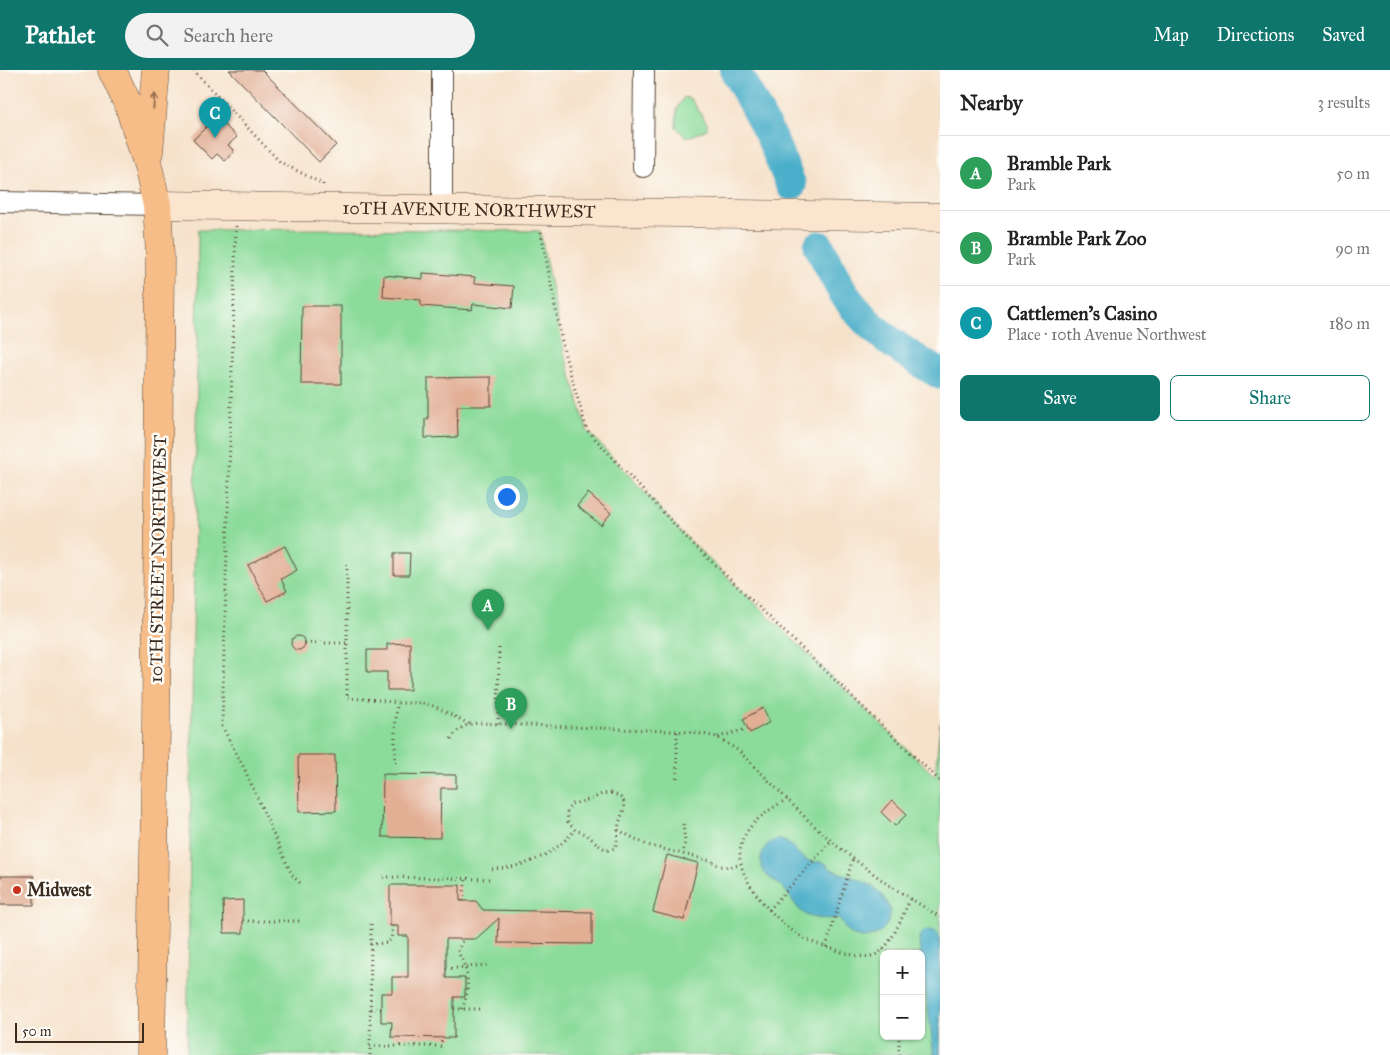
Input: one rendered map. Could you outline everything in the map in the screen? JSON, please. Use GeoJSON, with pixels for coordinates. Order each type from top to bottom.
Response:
{"type":"FeatureCollection","features":[{"type":"Feature","properties":{"kind":"main road","name":"10TH STREET NORTHWEST"},"geometry":{"type":"LineString","coordinates":[[112,70],[129,106],[148,166],[157,205],[161,287],[151,1055]]}},
{"type":"Feature","properties":{"kind":"main road"},"geometry":{"type":"LineString","coordinates":[[148,166],[156,70]]}},
{"type":"Feature","properties":{"kind":"street"},"geometry":{"type":"LineString","coordinates":[[442,70],[442,209]]}},
{"type":"Feature","properties":{"kind":"street"},"geometry":{"type":"LineString","coordinates":[[643,167],[644,70]]}},
{"type":"Feature","properties":{"kind":"street","name":"10TH AVENUE NORTHWEST"},"geometry":{"type":"LineString","coordinates":[[0,202],[940,217]]}},
{"type":"Feature","properties":{"kind":"path"},"geometry":{"type":"LineString","coordinates":[[193,70],[280,162],[323,184],[323,207]]}},
{"type":"Feature","properties":{"kind":"path"},"geometry":{"type":"LineString","coordinates":[[245,225],[236,225],[222,726],[244,768],[292,875],[301,884]]}},
{"type":"Feature","properties":{"kind":"path"},"geometry":{"type":"LineString","coordinates":[[540,231],[564,352],[587,430],[687,538],[940,781]]}},
{"type":"Feature","properties":{"kind":"path"},"geometry":{"type":"LineString","coordinates":[[347,564],[347,698],[397,703],[422,703],[434,706],[469,724]]}},
{"type":"Feature","properties":{"kind":"path"},"geometry":{"type":"LineString","coordinates":[[305,643],[347,643]]}},
{"type":"Feature","properties":{"kind":"path"},"geometry":{"type":"LineString","coordinates":[[498,724],[500,647]]}},
{"type":"Feature","properties":{"kind":"path"},"geometry":{"type":"LineString","coordinates":[[395,763],[397,703]]}},
{"type":"Feature","properties":{"kind":"path"},"geometry":{"type":"LineString","coordinates":[[451,740],[461,727],[469,724],[700,733],[717,737],[739,751],[831,841],[910,899],[940,917]]}},
{"type":"Feature","properties":{"kind":"path"},"geometry":{"type":"LineString","coordinates":[[717,737],[743,730]]}},
{"type":"Feature","properties":{"kind":"path"},"geometry":{"type":"LineString","coordinates":[[677,732],[677,779]]}},
{"type":"Feature","properties":{"kind":"path"},"geometry":{"type":"LineString","coordinates":[[611,793],[620,796],[624,801],[625,807],[618,830],[618,842],[615,848],[608,850],[600,847],[586,834],[575,830],[568,822],[567,811],[572,804],[592,799],[602,794],[611,793]]}},
{"type":"Feature","properties":{"kind":"path"},"geometry":{"type":"LineString","coordinates":[[787,799],[760,816],[750,828],[743,840],[740,865],[744,876],[770,910],[795,933],[826,947],[856,956],[867,957],[884,949],[910,899]]}},
{"type":"Feature","properties":{"kind":"path"},"geometry":{"type":"LineString","coordinates":[[683,824],[685,842],[683,853]]}},
{"type":"Feature","properties":{"kind":"path"},"geometry":{"type":"LineString","coordinates":[[492,869],[506,868],[541,858],[554,851],[575,830]]}},
{"type":"Feature","properties":{"kind":"path"},"geometry":{"type":"LineString","coordinates":[[618,830],[647,845],[711,861],[720,867],[740,865]]}},
{"type":"Feature","properties":{"kind":"path"},"geometry":{"type":"LineString","coordinates":[[770,910],[831,841]]}},
{"type":"Feature","properties":{"kind":"path"},"geometry":{"type":"LineString","coordinates":[[826,947],[853,858]]}},
{"type":"Feature","properties":{"kind":"path"},"geometry":{"type":"LineString","coordinates":[[383,877],[492,879]]}},
{"type":"Feature","properties":{"kind":"path"},"geometry":{"type":"LineString","coordinates":[[463,901],[466,878]]}},
{"type":"Feature","properties":{"kind":"path"},"geometry":{"type":"LineString","coordinates":[[243,921],[301,921]]}},
{"type":"Feature","properties":{"kind":"path"},"geometry":{"type":"LineString","coordinates":[[370,1055],[371,924]]}},
{"type":"Feature","properties":{"kind":"path"},"geometry":{"type":"LineString","coordinates":[[370,944],[388,943],[391,939],[393,926]]}},
{"type":"Feature","properties":{"kind":"path"},"geometry":{"type":"LineString","coordinates":[[462,1009],[468,994],[465,967],[458,950],[464,939]]}},
{"type":"Feature","properties":{"kind":"path"},"geometry":{"type":"LineString","coordinates":[[446,969],[487,965]]}},
{"type":"Feature","properties":{"kind":"path"},"geometry":{"type":"LineString","coordinates":[[370,1009],[381,1009]]}},
{"type":"Feature","properties":{"kind":"path"},"geometry":{"type":"LineString","coordinates":[[454,1009],[484,1009]]}},
{"type":"Feature","properties":{"kind":"path"},"geometry":{"type":"LineString","coordinates":[[370,1046],[441,1046],[442,1038]]}},
{"type":"Feature","properties":{"kind":"path"},"geometry":{"type":"LineString","coordinates":[[899,1040],[899,1055]]}},
{"type":"Feature","properties":{"kind":"green space"},"geometry":{"type":"Polygon","coordinates":[[[684,97],[691,99],[707,123],[707,129],[686,137],[676,127],[677,109],[684,97]]]}},
{"type":"Feature","properties":{"kind":"green space"},"geometry":{"type":"Polygon","coordinates":[[[198,230],[540,231],[564,352],[587,430],[687,538],[935,776],[940,723],[940,1055],[187,1055],[198,230]]]}},
{"type":"Feature","properties":{"kind":"water"},"geometry":{"type":"Polygon","coordinates":[[[778,839],[787,843],[805,859],[811,862],[824,863],[832,869],[863,881],[879,892],[890,912],[889,919],[882,930],[870,937],[857,937],[849,933],[839,919],[815,918],[804,914],[785,890],[764,872],[762,867],[762,854],[766,846],[778,839]]]}},
{"type":"Feature","properties":{"kind":"water"},"geometry":{"type":"Polygon","coordinates":[[[927,930],[935,931],[940,937],[940,1055],[934,1055],[925,985],[925,950],[920,950],[919,938],[921,933],[927,930]]]}},
{"type":"Feature","properties":{"kind":"building"},"geometry":{"type":"Polygon","coordinates":[[[229,70],[262,70],[336,145],[319,162],[229,70]]]}},
{"type":"Feature","properties":{"kind":"building"},"geometry":{"type":"Polygon","coordinates":[[[216,117],[237,137],[228,145],[234,151],[225,161],[217,154],[212,159],[193,140],[216,117]]]}},
{"type":"Feature","properties":{"kind":"building"},"geometry":{"type":"Polygon","coordinates":[[[423,273],[475,277],[474,283],[514,286],[512,308],[473,304],[472,310],[421,306],[421,300],[383,297],[384,275],[423,279],[423,273]]]}},
{"type":"Feature","properties":{"kind":"building"},"geometry":{"type":"Polygon","coordinates":[[[302,306],[341,306],[341,384],[301,384],[302,306]]]}},
{"type":"Feature","properties":{"kind":"building"},"geometry":{"type":"Polygon","coordinates":[[[491,377],[491,406],[457,406],[458,437],[425,438],[425,419],[428,419],[428,378],[491,377]]]}},
{"type":"Feature","properties":{"kind":"building"},"geometry":{"type":"Polygon","coordinates":[[[588,493],[611,513],[601,525],[577,506],[588,493]]]}},
{"type":"Feature","properties":{"kind":"building"},"geometry":{"type":"Polygon","coordinates":[[[285,546],[297,570],[281,579],[287,591],[267,601],[248,565],[285,546]]]}},
{"type":"Feature","properties":{"kind":"building"},"geometry":{"type":"Polygon","coordinates":[[[394,553],[410,553],[409,575],[394,575],[394,553]]]}},
{"type":"Feature","properties":{"kind":"building"},"geometry":{"type":"Polygon","coordinates":[[[295,636],[301,636],[305,643],[301,650],[295,650],[291,646],[291,640],[295,636]]]}},
{"type":"Feature","properties":{"kind":"building"},"geometry":{"type":"Polygon","coordinates":[[[410,643],[410,690],[387,690],[387,672],[367,672],[367,650],[387,650],[387,644],[410,643]]]}},
{"type":"Feature","properties":{"kind":"building"},"geometry":{"type":"Polygon","coordinates":[[[763,708],[770,722],[750,733],[743,719],[763,708]]]}},
{"type":"Feature","properties":{"kind":"building"},"geometry":{"type":"Polygon","coordinates":[[[298,755],[335,755],[336,811],[299,812],[298,755]]]}},
{"type":"Feature","properties":{"kind":"building"},"geometry":{"type":"Polygon","coordinates":[[[383,774],[456,775],[456,788],[441,788],[440,838],[382,837],[383,774]]]}},
{"type":"Feature","properties":{"kind":"building"},"geometry":{"type":"Polygon","coordinates":[[[892,800],[907,814],[895,826],[881,812],[892,800]]]}},
{"type":"Feature","properties":{"kind":"building"},"geometry":{"type":"Polygon","coordinates":[[[667,855],[698,863],[684,920],[653,912],[667,855]]]}},
{"type":"Feature","properties":{"kind":"building","name":"Midwest"},"geometry":{"type":"Polygon","coordinates":[[[0,876],[34,876],[34,905],[0,905],[0,876]]]}},
{"type":"Feature","properties":{"kind":"building"},"geometry":{"type":"Polygon","coordinates":[[[390,885],[460,885],[460,901],[476,901],[483,910],[592,912],[592,944],[498,943],[499,918],[476,939],[446,939],[446,978],[465,978],[465,997],[454,997],[454,1038],[391,1037],[392,1022],[381,1022],[381,993],[392,993],[392,977],[408,977],[408,936],[398,936],[398,926],[390,926],[390,885]]]}},
{"type":"Feature","properties":{"kind":"building"},"geometry":{"type":"Polygon","coordinates":[[[243,900],[243,933],[224,933],[223,901],[243,900]]]}},
{"type":"Feature","properties":{"kind":"waterway"},"geometry":{"type":"LineString","coordinates":[[735,70],[771,137],[791,185]]}},
{"type":"Feature","properties":{"kind":"waterway"},"geometry":{"type":"LineString","coordinates":[[819,246],[843,292],[856,310],[889,341],[940,374]]}},
{"type":"Feature","properties":{"kind":"place","name":"Cattlemen's Casino"},"geometry":{"type":"Point","coordinates":[215,138]}},
{"type":"Feature","properties":{"kind":"place","name":"Bramble Park"},"geometry":{"type":"Point","coordinates":[488,630]}},
{"type":"Feature","properties":{"kind":"place","name":"Bramble Park Zoo"},"geometry":{"type":"Point","coordinates":[511,729]}},
{"type":"Feature","properties":{"kind":"place","name":"Midwest"},"geometry":{"type":"Point","coordinates":[17,890]}}]}
